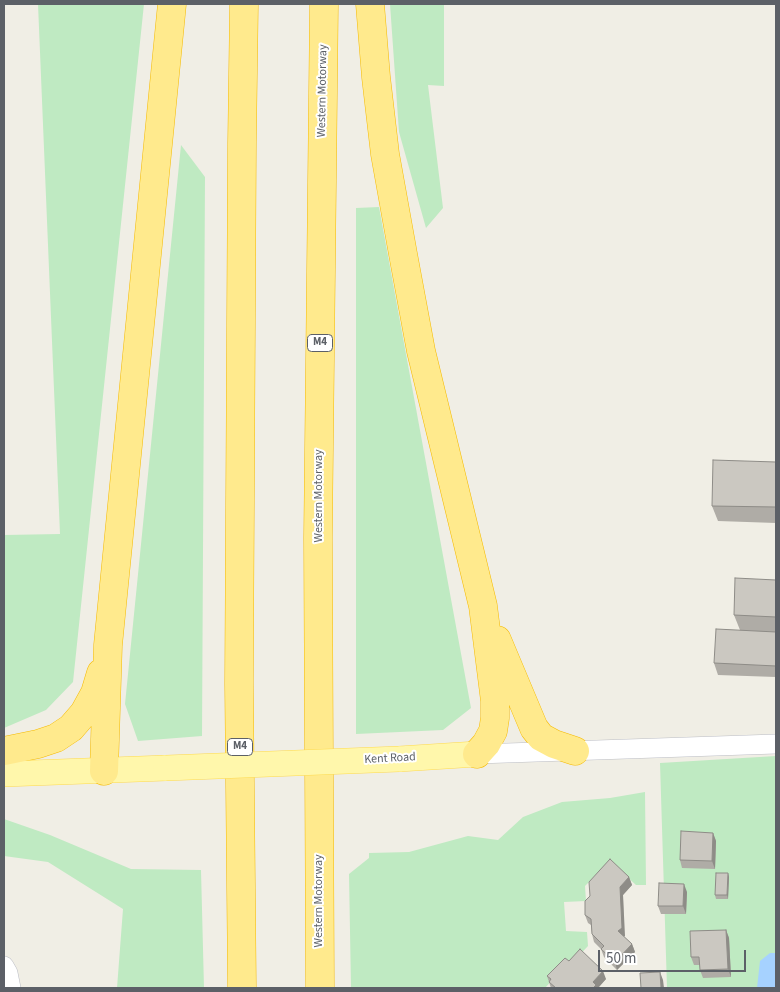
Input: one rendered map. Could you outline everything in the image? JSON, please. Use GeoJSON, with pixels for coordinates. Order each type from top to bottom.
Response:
{"type":"FeatureCollection","features":[{"type":"Feature","properties":{"kind":"highway"},"geometry":{"type":"LineString","coordinates":[[104,771],[108,645],[172,4]]}},
{"type":"Feature","properties":{"kind":"highway","name":"M4"},"geometry":{"type":"LineString","coordinates":[[242,988],[239,683],[244,4]]}},
{"type":"Feature","properties":{"kind":"highway","name":"Western Motorway"},"geometry":{"type":"LineString","coordinates":[[320,988],[318,538],[324,4]]}},
{"type":"Feature","properties":{"kind":"highway"},"geometry":{"type":"LineString","coordinates":[[370,4],[384,154],[421,351],[483,606],[495,701],[495,718],[493,731],[478,754]]}},
{"type":"Feature","properties":{"kind":"highway"},"geometry":{"type":"LineString","coordinates":[[483,606],[534,728],[541,737],[554,744],[575,751]]}},
{"type":"Feature","properties":{"kind":"highway"},"geometry":{"type":"LineString","coordinates":[[4,751],[31,746],[56,738],[71,728],[84,713],[95,693],[108,645]]}},
{"type":"Feature","properties":{"kind":"main road","name":"Kent Road"},"geometry":{"type":"LineString","coordinates":[[4,774],[399,759],[478,754]]}},
{"type":"Feature","properties":{"kind":"street","name":"Kent Road"},"geometry":{"type":"LineString","coordinates":[[478,754],[776,744]]}},
{"type":"Feature","properties":{"kind":"street"},"geometry":{"type":"LineString","coordinates":[[4,966],[8,973],[11,988]]}},
{"type":"Feature","properties":{"kind":"green space"},"geometry":{"type":"Polygon","coordinates":[[[38,4],[144,4],[73,682],[46,710],[4,728],[4,535],[60,534],[38,4]]]}},
{"type":"Feature","properties":{"kind":"green space"},"geometry":{"type":"Polygon","coordinates":[[[390,4],[444,4],[444,86],[428,85],[443,208],[426,228],[399,132],[390,4]]]}},
{"type":"Feature","properties":{"kind":"green space"},"geometry":{"type":"Polygon","coordinates":[[[181,145],[205,177],[202,736],[138,741],[125,704],[181,145]]]}},
{"type":"Feature","properties":{"kind":"green space"},"geometry":{"type":"Polygon","coordinates":[[[379,207],[471,708],[443,730],[356,734],[356,208],[379,207]]]}},
{"type":"Feature","properties":{"kind":"green space"},"geometry":{"type":"Polygon","coordinates":[[[776,756],[776,988],[667,988],[660,763],[776,756]]]}},
{"type":"Feature","properties":{"kind":"green space"},"geometry":{"type":"Polygon","coordinates":[[[645,792],[646,885],[636,885],[610,861],[585,886],[586,901],[564,902],[566,931],[587,932],[588,946],[571,964],[569,962],[545,988],[351,988],[349,874],[369,858],[369,853],[409,852],[468,836],[498,840],[523,817],[562,802],[610,798],[645,792]]]}},
{"type":"Feature","properties":{"kind":"green space"},"geometry":{"type":"Polygon","coordinates":[[[4,819],[50,835],[131,869],[201,870],[204,988],[117,988],[123,909],[48,862],[4,856],[4,819]]]}},
{"type":"Feature","properties":{"kind":"water"},"geometry":{"type":"Polygon","coordinates":[[[770,953],[776,953],[776,988],[757,988],[760,961],[770,953]]]}},
{"type":"Feature","properties":{"kind":"building"},"geometry":{"type":"Polygon","coordinates":[[[713,460],[776,462],[776,507],[712,506],[713,460]]]}},
{"type":"Feature","properties":{"kind":"building"},"geometry":{"type":"Polygon","coordinates":[[[735,578],[776,580],[776,617],[734,615],[735,578]]]}},
{"type":"Feature","properties":{"kind":"building"},"geometry":{"type":"Polygon","coordinates":[[[716,629],[776,632],[776,666],[714,663],[716,629]]]}},
{"type":"Feature","properties":{"kind":"building"},"geometry":{"type":"Polygon","coordinates":[[[681,831],[713,833],[712,861],[680,860],[681,831]]]}},
{"type":"Feature","properties":{"kind":"building"},"geometry":{"type":"Polygon","coordinates":[[[610,859],[629,877],[620,887],[622,928],[618,931],[632,944],[615,962],[601,949],[604,946],[592,934],[591,919],[585,915],[585,901],[590,896],[589,882],[610,859]]]}},
{"type":"Feature","properties":{"kind":"building"},"geometry":{"type":"Polygon","coordinates":[[[716,873],[728,873],[727,895],[715,895],[716,873]]]}},
{"type":"Feature","properties":{"kind":"building"},"geometry":{"type":"Polygon","coordinates":[[[659,883],[684,884],[683,906],[658,906],[659,883]]]}},
{"type":"Feature","properties":{"kind":"building"},"geometry":{"type":"Polygon","coordinates":[[[726,930],[728,969],[700,970],[699,957],[691,957],[690,931],[726,930]]]}},
{"type":"Feature","properties":{"kind":"building"},"geometry":{"type":"Polygon","coordinates":[[[580,949],[603,971],[593,982],[596,985],[593,988],[556,988],[549,982],[551,979],[547,976],[565,958],[569,961],[580,949]]]}},
{"type":"Feature","properties":{"kind":"building"},"geometry":{"type":"Polygon","coordinates":[[[660,972],[661,988],[641,988],[640,973],[660,972]]]}}]}
